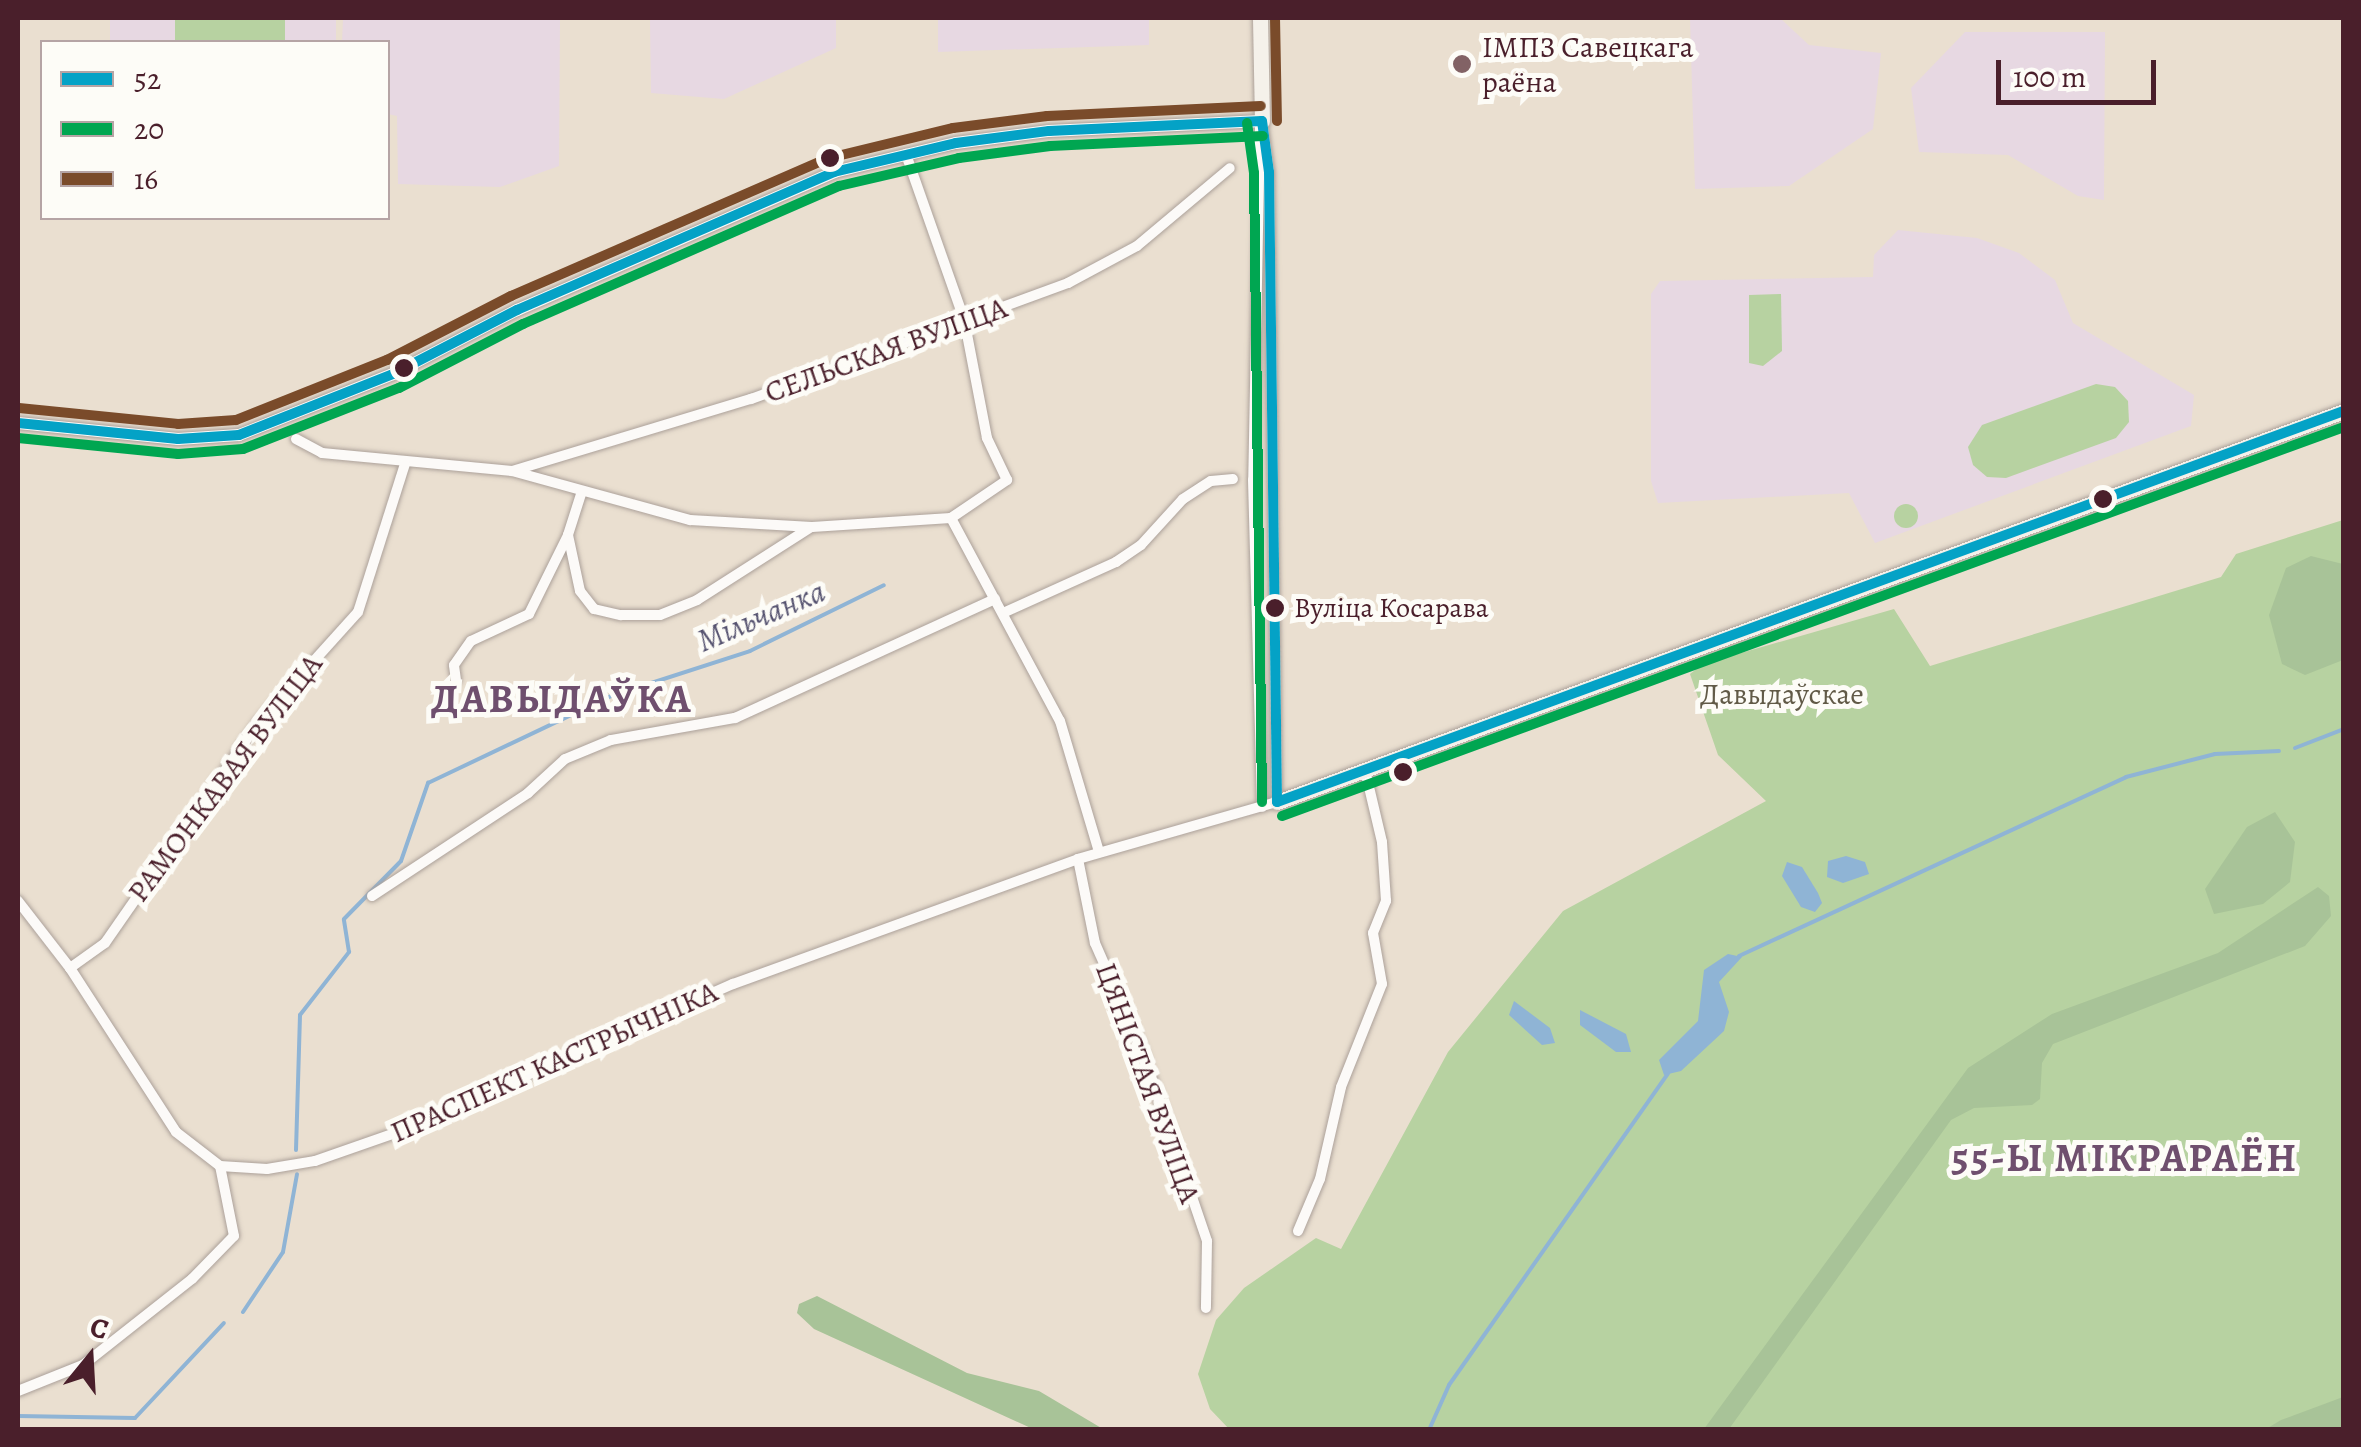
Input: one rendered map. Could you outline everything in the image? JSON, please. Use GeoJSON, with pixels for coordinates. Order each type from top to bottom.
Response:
{"type":"FeatureCollection","features":[{"type":"Feature","properties":{"kind":"main road"},"geometry":{"type":"LineString","coordinates":[[1260,18],[1262,120]]}},
{"type":"Feature","properties":{"kind":"main road"},"geometry":{"type":"LineString","coordinates":[[1270,804],[2344,412]]}},
{"type":"Feature","properties":{"kind":"street"},"geometry":{"type":"LineString","coordinates":[[18,423],[178,439],[238,436],[393,374],[516,310],[794,186],[906,154],[1049,131],[1262,120],[1269,172],[1270,804]]}},
{"type":"Feature","properties":{"kind":"street"},"geometry":{"type":"LineString","coordinates":[[296,439],[322,453],[404,464],[512,471],[690,520],[812,527],[952,518],[1007,480],[987,438],[964,320],[906,154]]}},
{"type":"Feature","properties":{"kind":"street","name":"СЕЛЬСКАЯ ВУЛІЦА"},"geometry":{"type":"LineString","coordinates":[[512,471],[751,398],[1027,300],[1120,256],[1230,168]]}},
{"type":"Feature","properties":{"kind":"street","name":"РАМОНКАВАЯ ВУЛІЦА"},"geometry":{"type":"LineString","coordinates":[[70,968],[105,943],[258,724],[358,612],[404,464]]}},
{"type":"Feature","properties":{"kind":"street"},"geometry":{"type":"LineString","coordinates":[[1004,613],[1116,562],[1141,546],[1183,498],[1211,481],[1232,480]]}},
{"type":"Feature","properties":{"kind":"street"},"geometry":{"type":"LineString","coordinates":[[456,680],[454,665],[471,641],[528,614],[568,534],[582,490]]}},
{"type":"Feature","properties":{"kind":"street"},"geometry":{"type":"LineString","coordinates":[[952,518],[1060,721],[1099,852]]}},
{"type":"Feature","properties":{"kind":"street"},"geometry":{"type":"LineString","coordinates":[[568,534],[588,604],[621,616],[660,615],[697,600],[812,527]]}},
{"type":"Feature","properties":{"kind":"street"},"geometry":{"type":"LineString","coordinates":[[372,896],[528,794],[566,760],[611,740],[736,718],[995,599]]}},
{"type":"Feature","properties":{"kind":"street"},"geometry":{"type":"LineString","coordinates":[[1298,1231],[1320,1179],[1341,1087],[1382,984],[1373,934],[1386,900],[1382,842],[1365,770]]}},
{"type":"Feature","properties":{"kind":"street","name":"ПРАСПЕКТ КАСТРЫЧНІКА"},"geometry":{"type":"LineString","coordinates":[[220,1166],[315,1161],[402,1132],[733,984],[1078,859],[1270,804]]}},
{"type":"Feature","properties":{"kind":"street","name":"ЦЯНІСТАЯ ВУЛІЦА"},"geometry":{"type":"LineString","coordinates":[[1078,859],[1096,942],[1148,1066],[1207,1242],[1206,1308]]}},
{"type":"Feature","properties":{"kind":"street"},"geometry":{"type":"LineString","coordinates":[[18,901],[70,968],[176,1132],[220,1166],[234,1236],[192,1279],[82,1365],[18,1391]]}},
{"type":"Feature","properties":{"kind":"shaded area"},"geometry":{"type":"Polygon","coordinates":[[[110,18],[336,18],[336,40],[110,40],[110,18]]]}},
{"type":"Feature","properties":{"kind":"shaded area"},"geometry":{"type":"Polygon","coordinates":[[[343,18],[560,18],[559,166],[500,187],[398,184],[397,116],[390,114],[390,40],[342,40],[343,18]]]}},
{"type":"Feature","properties":{"kind":"shaded area"},"geometry":{"type":"Polygon","coordinates":[[[650,18],[836,18],[836,48],[724,99],[651,93],[650,18]]]}},
{"type":"Feature","properties":{"kind":"shaded area"},"geometry":{"type":"Polygon","coordinates":[[[938,18],[1149,18],[1149,45],[938,52],[938,18]]]}},
{"type":"Feature","properties":{"kind":"shaded area"},"geometry":{"type":"Polygon","coordinates":[[[1690,18],[1782,20],[1809,45],[1881,53],[1873,129],[1789,186],[1695,189],[1690,18]]]}},
{"type":"Feature","properties":{"kind":"shaded area"},"geometry":{"type":"Polygon","coordinates":[[[1965,32],[2105,32],[2104,200],[2078,196],[2008,155],[1919,152],[1911,88],[1965,32]]]}},
{"type":"Feature","properties":{"kind":"shaded area"},"geometry":{"type":"Polygon","coordinates":[[[1898,230],[1977,238],[2019,253],[2055,280],[2073,323],[2194,395],[2191,426],[1875,543],[1849,493],[1658,503],[1651,481],[1651,294],[1660,281],[1873,277],[1874,255],[1898,230]]]}},
{"type":"Feature","properties":{"kind":"green space"},"geometry":{"type":"Polygon","coordinates":[[[175,18],[285,18],[285,40],[175,40],[175,18]]]}},
{"type":"Feature","properties":{"kind":"green space"},"geometry":{"type":"Polygon","coordinates":[[[1781,294],[1782,351],[1763,366],[1749,363],[1749,295],[1781,294]]]}},
{"type":"Feature","properties":{"kind":"green space"},"geometry":{"type":"Polygon","coordinates":[[[2096,384],[2115,387],[2128,401],[2129,422],[2116,438],[2006,478],[1987,477],[1973,465],[1968,447],[1982,425],[2096,384]]]}},
{"type":"Feature","properties":{"kind":"green space"},"geometry":{"type":"Polygon","coordinates":[[[1906,504],[1918,516],[1906,528],[1894,516],[1906,504]]]}},
{"type":"Feature","properties":{"kind":"green space","name":"Давыдаўскае"},"geometry":{"type":"Polygon","coordinates":[[[2343,520],[2343,1429],[1230,1430],[1210,1409],[1198,1374],[1216,1320],[1244,1288],[1316,1238],[1341,1249],[1448,1052],[1563,911],[1766,801],[1718,755],[1690,674],[1703,664],[1894,609],[1930,666],[2221,577],[2236,554],[2343,520]]]}},
{"type":"Feature","properties":{"kind":"green space"},"geometry":{"type":"Polygon","coordinates":[[[2311,556],[2343,564],[2343,660],[2305,675],[2282,664],[2269,615],[2286,568],[2311,556]]]}},
{"type":"Feature","properties":{"kind":"green space"},"geometry":{"type":"Polygon","coordinates":[[[2275,812],[2295,842],[2290,882],[2263,904],[2214,914],[2205,889],[2247,827],[2275,812]]]}},
{"type":"Feature","properties":{"kind":"green space"},"geometry":{"type":"Polygon","coordinates":[[[2318,887],[2329,896],[2331,916],[2305,946],[2053,1044],[2042,1063],[2040,1099],[2032,1105],[1974,1108],[1951,1120],[1729,1429],[1704,1429],[1968,1068],[2052,1014],[2218,953],[2318,887]]]}},
{"type":"Feature","properties":{"kind":"green space"},"geometry":{"type":"Polygon","coordinates":[[[817,1296],[967,1373],[1039,1391],[1103,1429],[1033,1429],[814,1329],[797,1313],[799,1304],[817,1296]]]}},
{"type":"Feature","properties":{"kind":"green space"},"geometry":{"type":"Polygon","coordinates":[[[2343,1397],[2343,1429],[2266,1429],[2281,1420],[2343,1397]]]}},
{"type":"Feature","properties":{"kind":"water"},"geometry":{"type":"Polygon","coordinates":[[[1846,856],[1865,862],[1869,874],[1843,883],[1827,877],[1828,861],[1846,856]]]}},
{"type":"Feature","properties":{"kind":"water"},"geometry":{"type":"Polygon","coordinates":[[[1787,862],[1802,867],[1818,893],[1822,903],[1815,912],[1801,907],[1782,876],[1787,862]]]}},
{"type":"Feature","properties":{"kind":"water"},"geometry":{"type":"Polygon","coordinates":[[[1728,954],[1742,957],[1719,982],[1729,1012],[1724,1031],[1681,1071],[1664,1075],[1659,1060],[1698,1021],[1704,970],[1728,954]]]}},
{"type":"Feature","properties":{"kind":"water"},"geometry":{"type":"Polygon","coordinates":[[[1514,1001],[1550,1028],[1555,1043],[1542,1045],[1509,1015],[1514,1001]]]}},
{"type":"Feature","properties":{"kind":"water"},"geometry":{"type":"Polygon","coordinates":[[[1580,1010],[1626,1034],[1631,1052],[1616,1052],[1580,1025],[1580,1010]]]}},
{"type":"Feature","properties":{"kind":"waterway","name":"Мільчанка"},"geometry":{"type":"LineString","coordinates":[[296,1150],[300,1015],[349,952],[344,919],[401,861],[428,783],[611,696],[750,651],[884,585]]}},
{"type":"Feature","properties":{"kind":"waterway"},"geometry":{"type":"LineString","coordinates":[[2295,748],[2344,729]]}},
{"type":"Feature","properties":{"kind":"waterway"},"geometry":{"type":"LineString","coordinates":[[1739,956],[2126,777],[2215,754],[2279,751]]}},
{"type":"Feature","properties":{"kind":"waterway"},"geometry":{"type":"LineString","coordinates":[[1429,1430],[1449,1385],[1668,1073]]}},
{"type":"Feature","properties":{"kind":"waterway","name":"Мільчанка"},"geometry":{"type":"LineString","coordinates":[[243,1312],[283,1252],[297,1174]]}},
{"type":"Feature","properties":{"kind":"waterway","name":"Мільчанка"},"geometry":{"type":"LineString","coordinates":[[18,1416],[135,1418],[224,1323]]}},
{"type":"Feature","properties":{"kind":"transit line","name":"16"},"geometry":{"type":"LineString","coordinates":[[1275,18],[1277,121]]}},
{"type":"Feature","properties":{"kind":"transit line","name":"16"},"geometry":{"type":"LineString","coordinates":[[19,408],[178,424],[236,420],[387,360],[511,296],[829,158],[953,128],[1047,116],[1261,106]]}},
{"type":"Feature","properties":{"kind":"transit line","name":"52"},"geometry":{"type":"LineString","coordinates":[[1262,121],[1269,172],[1277,802]]}},
{"type":"Feature","properties":{"kind":"transit line","name":"52"},"geometry":{"type":"LineString","coordinates":[[18,423],[178,439],[239,435],[393,374],[517,310],[834,172],[956,143],[1049,131],[1262,121]]}},
{"type":"Feature","properties":{"kind":"transit line","name":"20"},"geometry":{"type":"LineString","coordinates":[[1247,123],[1254,173],[1262,802]]}},
{"type":"Feature","properties":{"kind":"transit line","name":"20"},"geometry":{"type":"LineString","coordinates":[[18,438],[178,454],[243,449],[399,388],[523,324],[839,186],[959,158],[1050,146],[1263,136]]}},
{"type":"Feature","properties":{"kind":"transit line","name":"52"},"geometry":{"type":"LineString","coordinates":[[1277,802],[2344,411]]}},
{"type":"Feature","properties":{"kind":"transit line","name":"20"},"geometry":{"type":"LineString","coordinates":[[1282,816],[2344,427]]}},
{"type":"Feature","properties":{"kind":"place","name":"ІМПЗ Савецкага раёна"},"geometry":{"type":"Point","coordinates":[1462,64]}},
{"type":"Feature","properties":{"kind":"place","name":"Вуліца Косарава"},"geometry":{"type":"Point","coordinates":[1275,608]}},
{"type":"Feature","properties":{"kind":"district","name":"ДАВЫДАЎКА"},"geometry":{"type":"Point","coordinates":[562,699]}},
{"type":"Feature","properties":{"kind":"district","name":"55-Ы МІКРАРАЁН"},"geometry":{"type":"Point","coordinates":[2125,1158]}}]}
